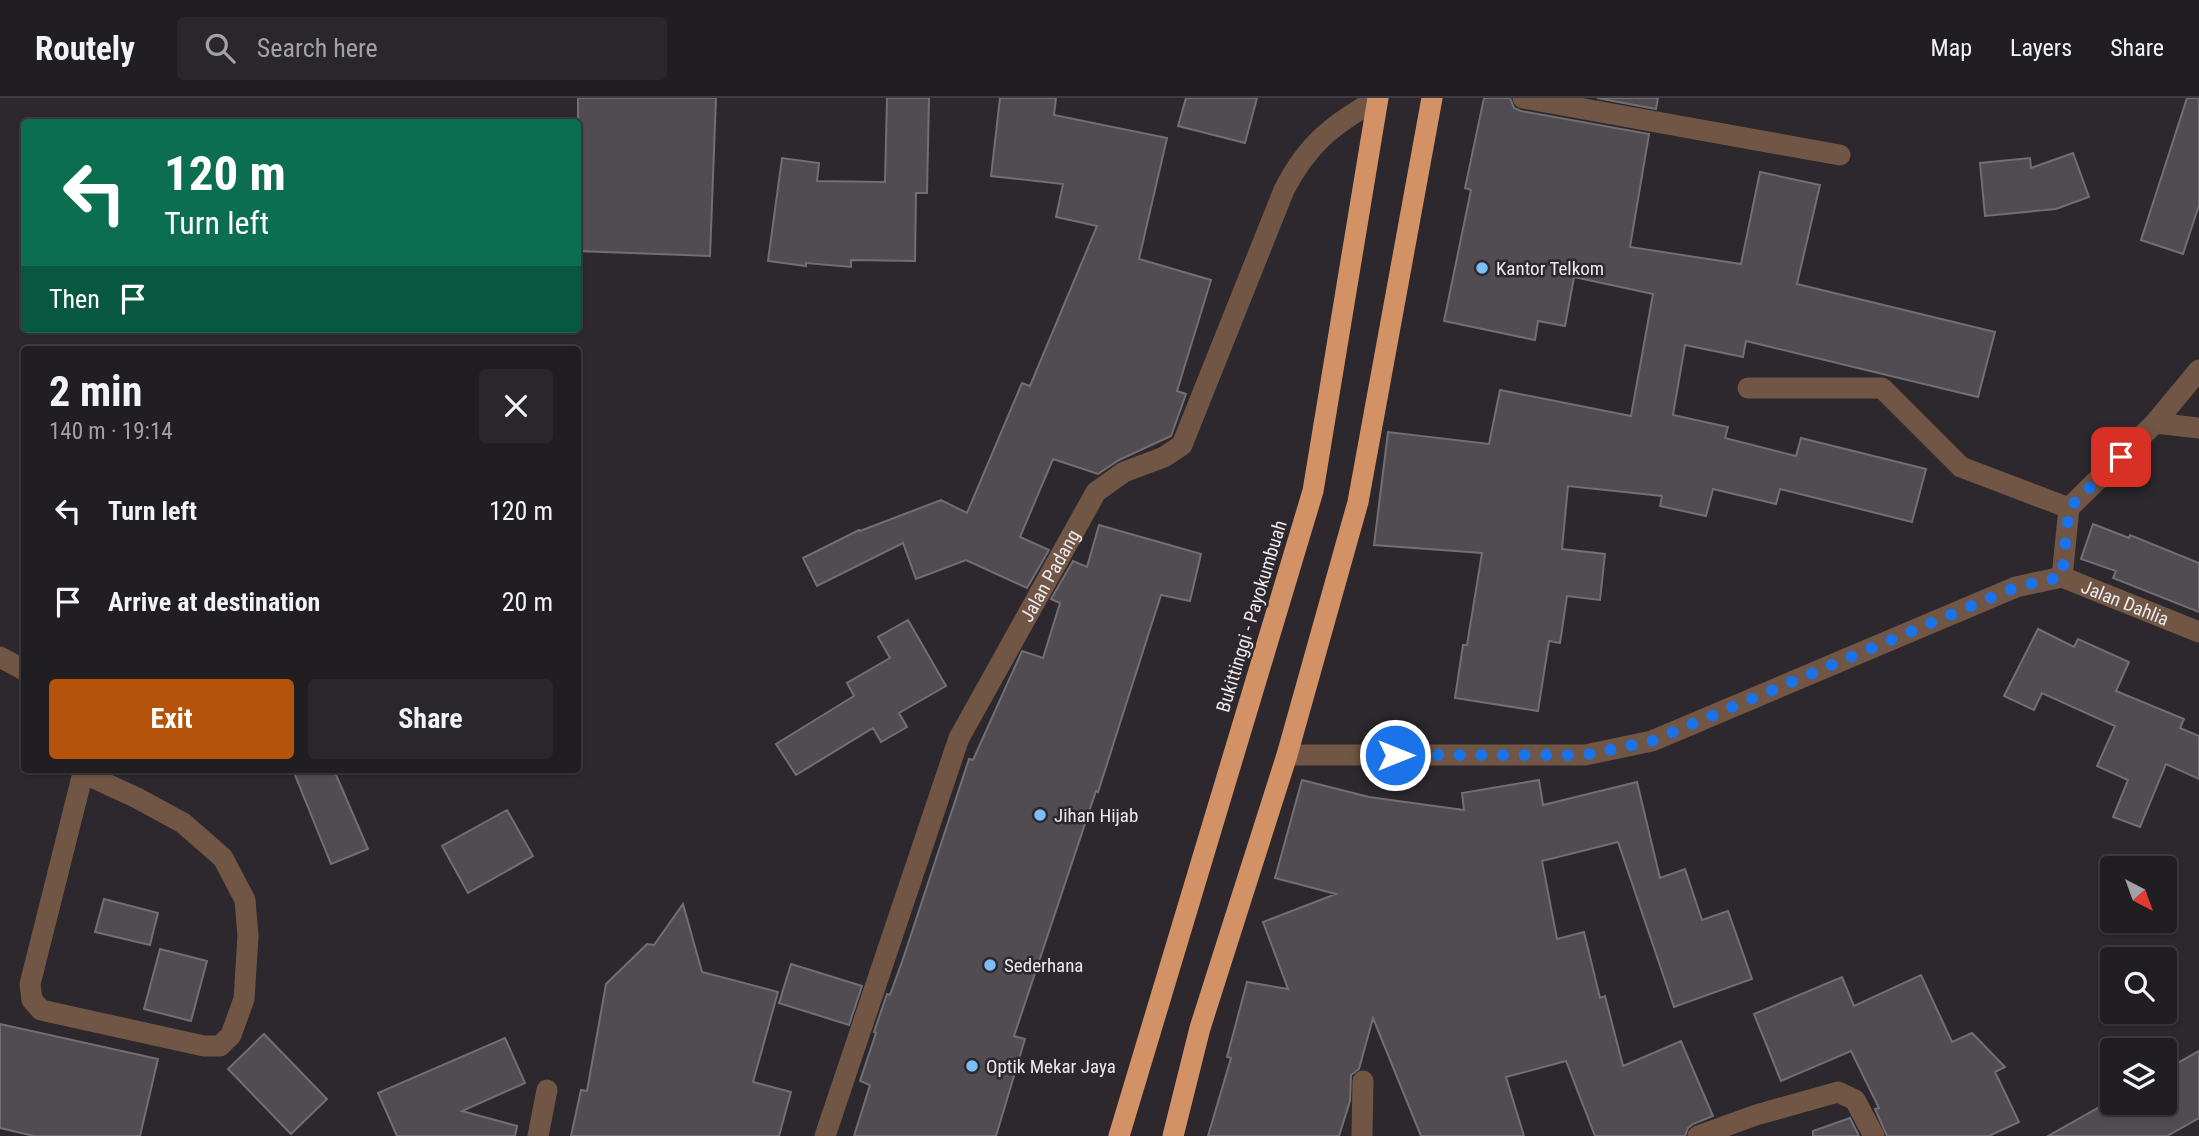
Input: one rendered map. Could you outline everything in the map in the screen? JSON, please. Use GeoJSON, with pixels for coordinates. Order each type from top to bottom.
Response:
{"type":"FeatureCollection","features":[{"type":"Feature","properties":{"kind":"highway","name":"Bukittinggi - Payokumbuah"},"geometry":{"type":"LineString","coordinates":[[1119,1136],[1313,491],[1378,98]]}},
{"type":"Feature","properties":{"kind":"highway"},"geometry":{"type":"LineString","coordinates":[[1173,1136],[1200,1028],[1286,755],[1358,502],[1433,98]]}},
{"type":"Feature","properties":{"kind":"street","name":"Jalan Padang"},"geometry":{"type":"LineString","coordinates":[[825,1136],[959,738],[1096,492],[1124,472],[1164,457],[1182,445],[1295,167],[1333,126],[1378,98]]}},
{"type":"Feature","properties":{"kind":"street"},"geometry":{"type":"LineString","coordinates":[[1522,98],[1840,155]]}},
{"type":"Feature","properties":{"kind":"street"},"geometry":{"type":"LineString","coordinates":[[2062,577],[2069,508],[2155,423],[2199,370]]}},
{"type":"Feature","properties":{"kind":"street"},"geometry":{"type":"LineString","coordinates":[[1748,388],[1882,388],[1961,467],[2069,508]]}},
{"type":"Feature","properties":{"kind":"street"},"geometry":{"type":"LineString","coordinates":[[2155,423],[2199,428]]}},
{"type":"Feature","properties":{"kind":"street","name":"Jalan Dahlia"},"geometry":{"type":"LineString","coordinates":[[1286,755],[1585,755],[1652,741],[2016,587],[2062,577],[2199,632]]}},
{"type":"Feature","properties":{"kind":"street"},"geometry":{"type":"LineString","coordinates":[[0,657],[21,668]]}},
{"type":"Feature","properties":{"kind":"street"},"geometry":{"type":"LineString","coordinates":[[83,773],[30,984],[32,1000],[41,1010],[204,1045],[220,1046],[231,1035],[244,999],[248,936],[245,900],[223,858],[183,823],[87,773]]}},
{"type":"Feature","properties":{"kind":"street"},"geometry":{"type":"LineString","coordinates":[[1362,1136],[1363,1081]]}},
{"type":"Feature","properties":{"kind":"street"},"geometry":{"type":"LineString","coordinates":[[538,1136],[548,1090]]}},
{"type":"Feature","properties":{"kind":"street"},"geometry":{"type":"LineString","coordinates":[[1698,1136],[1756,1115],[1838,1092],[1855,1100],[1874,1136]]}},
{"type":"Feature","properties":{"kind":"building"},"geometry":{"type":"Polygon","coordinates":[[[578,98],[716,98],[710,256],[581,251],[581,119],[578,119],[578,98]]]}},
{"type":"Feature","properties":{"kind":"building"},"geometry":{"type":"Polygon","coordinates":[[[887,98],[929,98],[927,193],[916,193],[915,261],[851,260],[851,267],[806,263],[806,266],[768,261],[782,158],[819,163],[817,181],[885,182],[887,98]]]}},
{"type":"Feature","properties":{"kind":"building"},"geometry":{"type":"Polygon","coordinates":[[[1000,98],[1056,98],[1054,115],[1167,138],[1139,259],[1211,280],[1177,391],[1186,394],[1171,436],[1119,460],[1098,474],[1053,459],[1020,537],[1049,550],[1027,588],[966,560],[916,579],[903,543],[817,586],[803,558],[859,530],[941,500],[967,513],[1022,383],[1030,386],[1097,226],[1056,217],[1063,184],[991,176],[1000,98]]]}},
{"type":"Feature","properties":{"kind":"building"},"geometry":{"type":"Polygon","coordinates":[[[1186,98],[1257,98],[1245,143],[1178,126],[1186,98]]]}},
{"type":"Feature","properties":{"kind":"building"},"geometry":{"type":"Polygon","coordinates":[[[1484,98],[1510,98],[1514,108],[1521,111],[1649,134],[1630,247],[1741,264],[1760,172],[1820,185],[1797,284],[1995,332],[1978,397],[1746,341],[1743,357],[1685,345],[1673,415],[1728,427],[1725,438],[1796,456],[1801,438],[1926,469],[1912,522],[1780,489],[1776,504],[1713,489],[1706,516],[1660,506],[1662,496],[1568,486],[1562,549],[1605,554],[1600,600],[1567,596],[1560,643],[1549,641],[1538,711],[1455,698],[1482,553],[1374,545],[1388,432],[1489,444],[1500,390],[1631,416],[1653,294],[1574,277],[1565,326],[1538,321],[1535,340],[1444,321],[1471,190],[1465,188],[1484,98]]]}},
{"type":"Feature","properties":{"kind":"building"},"geometry":{"type":"Polygon","coordinates":[[[1597,98],[1658,98],[1656,109],[1597,98]]]}},
{"type":"Feature","properties":{"kind":"building"},"geometry":{"type":"Polygon","coordinates":[[[2187,98],[2199,98],[2199,205],[2183,254],[2141,240],[2187,98]]]}},
{"type":"Feature","properties":{"kind":"building"},"geometry":{"type":"Polygon","coordinates":[[[2073,153],[2089,197],[2056,209],[1985,216],[1980,163],[2030,158],[2031,168],[2073,153]]]}},
{"type":"Feature","properties":{"kind":"building"},"geometry":{"type":"Polygon","coordinates":[[[2093,524],[2129,538],[2130,535],[2199,563],[2199,612],[2113,578],[2116,571],[2081,559],[2093,524]]]}},
{"type":"Feature","properties":{"kind":"building"},"geometry":{"type":"Polygon","coordinates":[[[1099,525],[1201,554],[1190,601],[1161,595],[1098,792],[1096,791],[1014,1036],[1025,1039],[996,1136],[854,1136],[870,1085],[860,1081],[876,1033],[874,1032],[903,959],[969,759],[973,760],[1022,651],[1043,658],[1060,603],[1051,599],[1073,561],[1087,567],[1099,525]]]}},
{"type":"Feature","properties":{"kind":"building"},"geometry":{"type":"Polygon","coordinates":[[[908,620],[946,686],[899,713],[907,727],[881,742],[873,728],[796,775],[776,744],[854,696],[847,683],[890,658],[878,637],[908,620]]]}},
{"type":"Feature","properties":{"kind":"building"},"geometry":{"type":"Polygon","coordinates":[[[2038,629],[2074,647],[2078,639],[2129,662],[2116,691],[2184,719],[2180,728],[2199,736],[2199,779],[2166,764],[2140,827],[2113,817],[2128,780],[2097,766],[2115,726],[2042,693],[2034,710],[2004,696],[2038,629]]]}},
{"type":"Feature","properties":{"kind":"building"},"geometry":{"type":"Polygon","coordinates":[[[294,773],[335,773],[368,849],[331,864],[294,773]]]}},
{"type":"Feature","properties":{"kind":"building"},"geometry":{"type":"Polygon","coordinates":[[[1302,780],[1369,797],[1464,810],[1462,793],[1539,780],[1543,805],[1637,782],[1660,878],[1685,869],[1702,920],[1728,911],[1752,979],[1674,1007],[1618,842],[1542,861],[1557,939],[1584,932],[1600,998],[1605,996],[1623,1066],[1681,1041],[1713,1116],[1693,1124],[1685,1136],[1595,1136],[1566,1061],[1506,1077],[1524,1136],[1421,1136],[1373,1018],[1359,1069],[1351,1075],[1350,1101],[1339,1136],[1208,1136],[1231,1058],[1227,1057],[1247,982],[1288,989],[1263,922],[1336,894],[1275,878],[1302,780]]]}},
{"type":"Feature","properties":{"kind":"building"},"geometry":{"type":"Polygon","coordinates":[[[507,810],[533,856],[468,893],[442,846],[507,810]]]}},
{"type":"Feature","properties":{"kind":"building"},"geometry":{"type":"Polygon","coordinates":[[[104,899],[158,913],[150,945],[95,932],[104,899]]]}},
{"type":"Feature","properties":{"kind":"building"},"geometry":{"type":"Polygon","coordinates":[[[683,904],[702,972],[778,992],[753,1082],[791,1092],[779,1136],[571,1136],[581,1090],[587,1091],[606,984],[647,944],[654,945],[683,904]]]}},
{"type":"Feature","properties":{"kind":"building"},"geometry":{"type":"Polygon","coordinates":[[[160,949],[207,961],[191,1021],[144,1009],[160,949]]]}},
{"type":"Feature","properties":{"kind":"building"},"geometry":{"type":"Polygon","coordinates":[[[791,964],[862,986],[849,1025],[779,1003],[791,964]]]}},
{"type":"Feature","properties":{"kind":"building"},"geometry":{"type":"Polygon","coordinates":[[[1921,975],[1952,1042],[1972,1033],[2005,1067],[1995,1072],[2019,1122],[1989,1136],[1887,1136],[1875,1109],[1879,1108],[1851,1051],[1781,1081],[1754,1014],[1842,977],[1854,1006],[1921,975]]]}},
{"type":"Feature","properties":{"kind":"building"},"geometry":{"type":"Polygon","coordinates":[[[0,1024],[158,1059],[140,1136],[34,1136],[0,1128],[0,1024]]]}},
{"type":"Feature","properties":{"kind":"building"},"geometry":{"type":"Polygon","coordinates":[[[264,1034],[327,1099],[291,1134],[228,1069],[264,1034]]]}},
{"type":"Feature","properties":{"kind":"building"},"geometry":{"type":"Polygon","coordinates":[[[505,1038],[525,1083],[462,1111],[517,1126],[515,1136],[397,1136],[378,1093],[505,1038]]]}},
{"type":"Feature","properties":{"kind":"building"},"geometry":{"type":"Polygon","coordinates":[[[2199,1051],[2199,1118],[2167,1136],[2048,1136],[2100,1107],[2100,1115],[2177,1115],[2177,1063],[2199,1051]]]}},
{"type":"Feature","properties":{"kind":"building"},"geometry":{"type":"Polygon","coordinates":[[[1850,1118],[1859,1136],[1813,1136],[1813,1131],[1850,1118]]]}},
{"type":"Feature","properties":{"kind":"place","name":"Kantor Telkom"},"geometry":{"type":"Point","coordinates":[1482,268]}},
{"type":"Feature","properties":{"kind":"place","name":"Jihan Hijab"},"geometry":{"type":"Point","coordinates":[1040,815]}},
{"type":"Feature","properties":{"kind":"place","name":"Sederhana"},"geometry":{"type":"Point","coordinates":[990,965]}},
{"type":"Feature","properties":{"kind":"place","name":"Optik Mekar Jaya"},"geometry":{"type":"Point","coordinates":[972,1066]}},
{"type":"Feature","properties":{"kind":"route"},"geometry":{"type":"LineString","coordinates":[[1395,755],[1585,755],[1652,741],[2016,587],[2062,577],[2069,508],[2121,457]]}}]}
